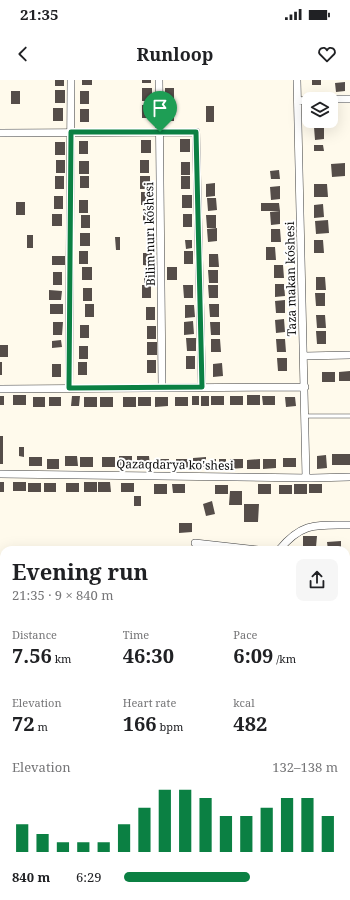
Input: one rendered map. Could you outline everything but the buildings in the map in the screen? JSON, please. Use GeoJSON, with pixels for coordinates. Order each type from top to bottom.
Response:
{"type":"FeatureCollection","features":[{"type":"Feature","properties":{"kind":"street"},"geometry":{"type":"LineString","coordinates":[[69,388],[71,80]]}},
{"type":"Feature","properties":{"kind":"street","name":"Bilim nurı kóshesi"},"geometry":{"type":"LineString","coordinates":[[159,80],[162,387]]}},
{"type":"Feature","properties":{"kind":"street","name":"Taza makan kóshesi"},"geometry":{"type":"LineString","coordinates":[[297,80],[306,478]]}},
{"type":"Feature","properties":{"kind":"street"},"geometry":{"type":"LineString","coordinates":[[338,100],[350,99]]}},
{"type":"Feature","properties":{"kind":"street"},"geometry":{"type":"LineString","coordinates":[[298,101],[302,101]]}},
{"type":"Feature","properties":{"kind":"street"},"geometry":{"type":"LineString","coordinates":[[0,133],[196,132],[202,387]]}},
{"type":"Feature","properties":{"kind":"street"},"geometry":{"type":"LineString","coordinates":[[304,356],[350,355]]}},
{"type":"Feature","properties":{"kind":"street"},"geometry":{"type":"LineString","coordinates":[[0,389],[305,386]]}},
{"type":"Feature","properties":{"kind":"street","name":"Qazaqdarya ko'shesi"},"geometry":{"type":"LineString","coordinates":[[0,474],[306,478],[350,477]]}},
{"type":"Feature","properties":{"kind":"street"},"geometry":{"type":"LineString","coordinates":[[282,546],[290,537],[312,525],[350,525]]}},
{"type":"Feature","properties":{"kind":"street"},"geometry":{"type":"LineString","coordinates":[[195,543],[222,546]]}},
{"type":"Feature","properties":{"kind":"lane"},"geometry":{"type":"LineString","coordinates":[[305,416],[350,416]]}},
{"type":"Feature","properties":{"kind":"route"},"geometry":{"type":"LineString","coordinates":[[71,132],[160,132],[196,132],[202,387],[69,388],[71,132]]}}]}
